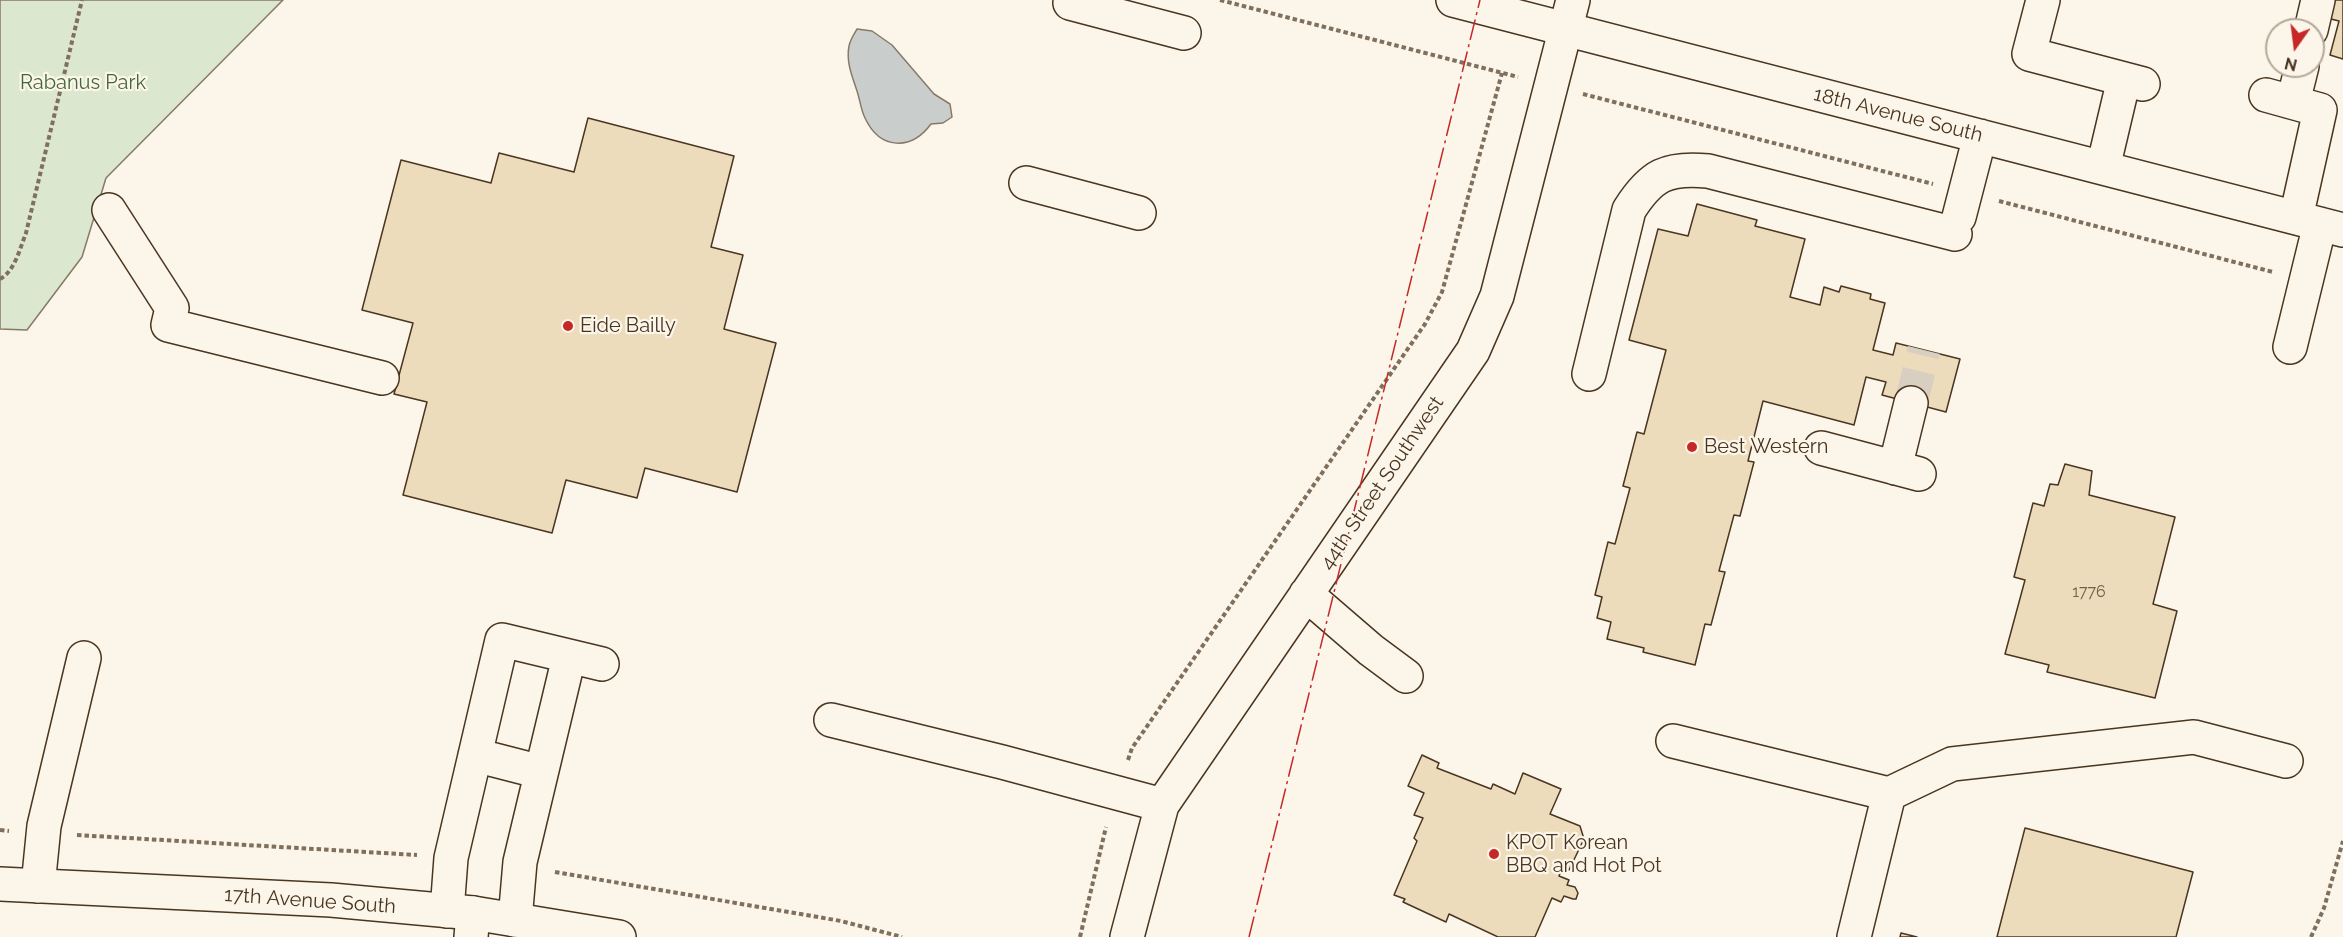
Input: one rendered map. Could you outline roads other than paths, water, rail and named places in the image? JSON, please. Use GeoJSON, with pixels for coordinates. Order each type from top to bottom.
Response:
{"type":"FeatureCollection","features":[{"type":"Feature","properties":{"kind":"street","name":"18th Avenue South"},"geometry":{"type":"LineString","coordinates":[[1453,0],[1569,14],[1980,136],[2320,224]]}},
{"type":"Feature","properties":{"kind":"street"},"geometry":{"type":"LineString","coordinates":[[2043,0],[2029,54],[2134,81],[2103,168]]}},
{"type":"Feature","properties":{"kind":"street"},"geometry":{"type":"LineString","coordinates":[[2314,18],[2318,0]]}},
{"type":"Feature","properties":{"kind":"street"},"geometry":{"type":"LineString","coordinates":[[1070,3],[1184,33]]}},
{"type":"Feature","properties":{"kind":"street","name":"44th Street Southwest"},"geometry":{"type":"LineString","coordinates":[[1127,937],[1162,805],[1473,351],[1497,296],[1569,14]]}},
{"type":"Feature","properties":{"kind":"street"},"geometry":{"type":"LineString","coordinates":[[2290,347],[2320,224],[2303,78]]}},
{"type":"Feature","properties":{"kind":"street"},"geometry":{"type":"LineString","coordinates":[[1588,374],[1629,210],[1640,192],[1658,176],[1682,169],[1708,171],[1960,215],[1980,136]]}},
{"type":"Feature","properties":{"kind":"street"},"geometry":{"type":"LineString","coordinates":[[1026,183],[1139,213]]}},
{"type":"Feature","properties":{"kind":"street"},"geometry":{"type":"LineString","coordinates":[[109,210],[172,308],[168,325],[382,378]]}},
{"type":"Feature","properties":{"kind":"street"},"geometry":{"type":"LineString","coordinates":[[1821,448],[1907,471],[1911,403]]}},
{"type":"Feature","properties":{"kind":"street"},"geometry":{"type":"LineString","coordinates":[[1306,594],[1371,650],[1406,676]]}},
{"type":"Feature","properties":{"kind":"street"},"geometry":{"type":"LineString","coordinates":[[464,920],[451,858],[502,640],[602,664]]}},
{"type":"Feature","properties":{"kind":"street"},"geometry":{"type":"LineString","coordinates":[[515,920],[520,861],[569,657]]}},
{"type":"Feature","properties":{"kind":"street"},"geometry":{"type":"LineString","coordinates":[[38,886],[44,826],[84,658]]}},
{"type":"Feature","properties":{"kind":"street"},"geometry":{"type":"LineString","coordinates":[[831,720],[1002,762],[1162,805]]}},
{"type":"Feature","properties":{"kind":"street"},"geometry":{"type":"LineString","coordinates":[[1673,741],[1889,794],[1952,764],[2194,737],[2286,761]]}},
{"type":"Feature","properties":{"kind":"street"},"geometry":{"type":"LineString","coordinates":[[475,755],[541,772]]}},
{"type":"Feature","properties":{"kind":"street"},"geometry":{"type":"LineString","coordinates":[[1854,937],[1889,794]]}},
{"type":"Feature","properties":{"kind":"street","name":"17th Avenue South"},"geometry":{"type":"LineString","coordinates":[[0,884],[331,900],[464,920],[515,920],[619,937]]}},
{"type":"Feature","properties":{"kind":"tunnel"},"geometry":{"type":"LineString","coordinates":[[1911,403],[1924,350]]}},
{"type":"Feature","properties":{"kind":"place","name":"Eide Bailly"},"geometry":{"type":"Point","coordinates":[568,326]}},
{"type":"Feature","properties":{"kind":"place","name":"Best Western"},"geometry":{"type":"Point","coordinates":[1692,447]}},
{"type":"Feature","properties":{"kind":"place","name":"KPOT Korean BBQ and Hot Pot"},"geometry":{"type":"Point","coordinates":[1494,854]}},
{"type":"Feature","properties":{"kind":"park label","name":"Rabanus Park"},"geometry":{"type":"Point","coordinates":[83,83]}}]}
